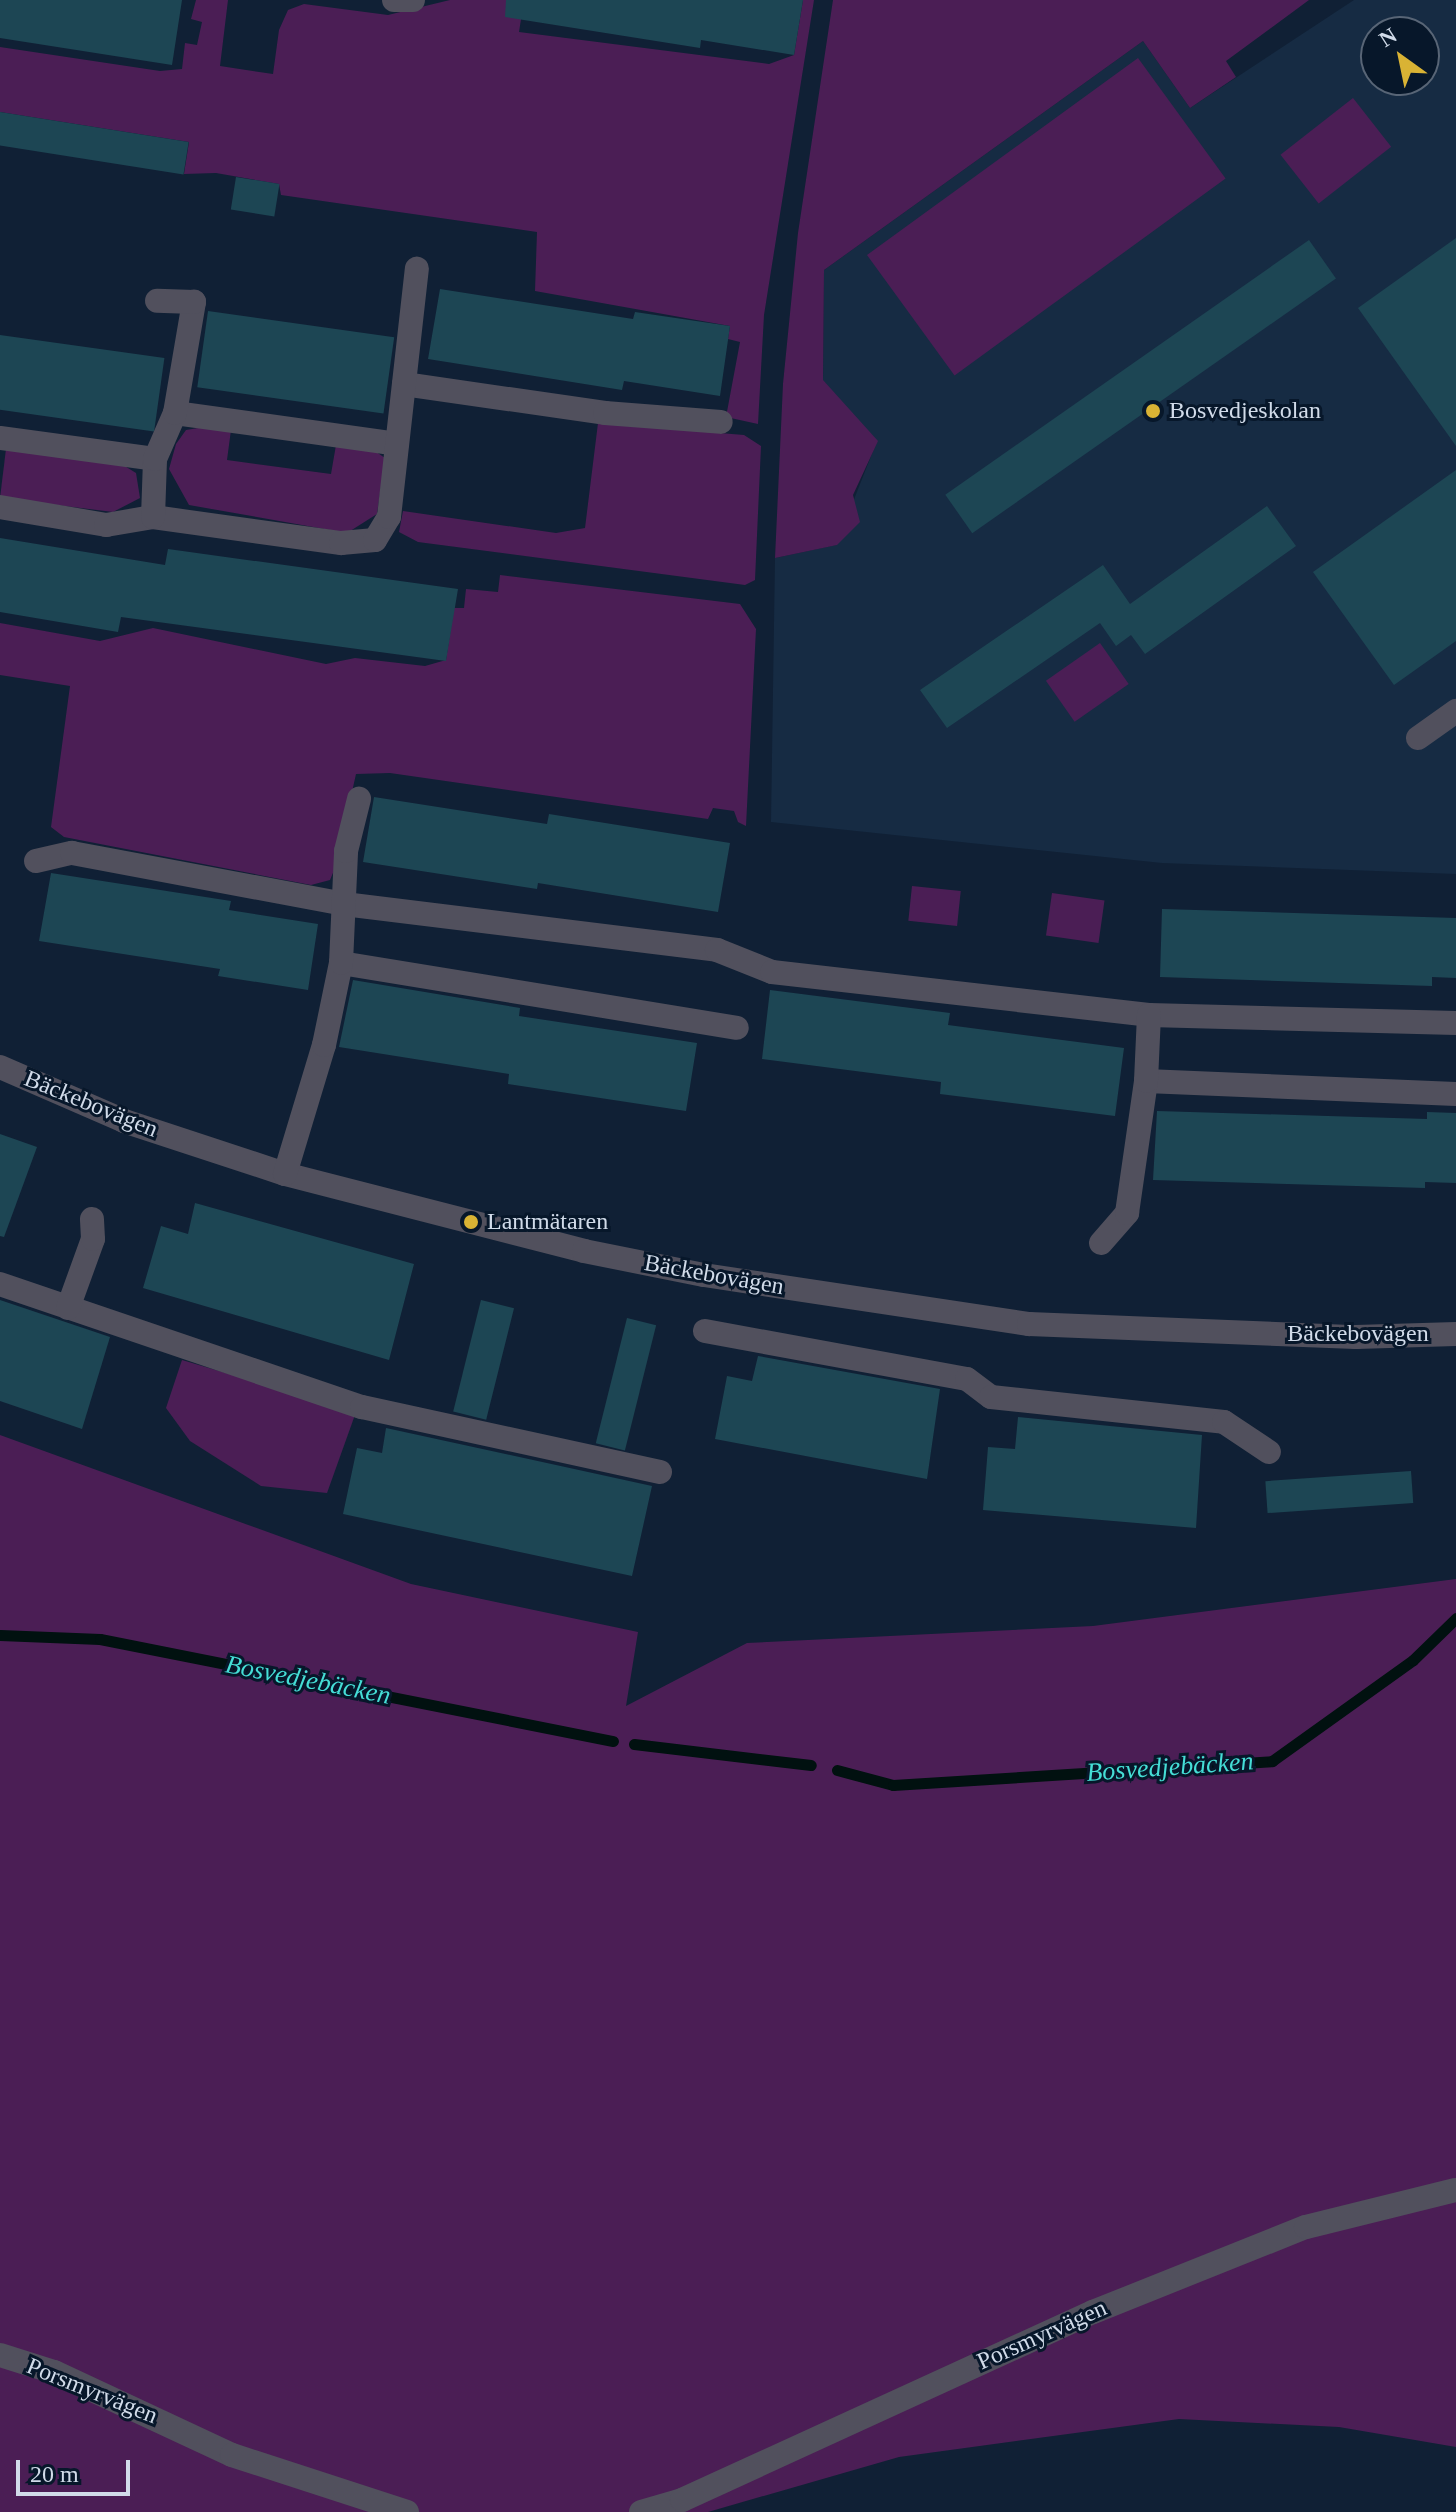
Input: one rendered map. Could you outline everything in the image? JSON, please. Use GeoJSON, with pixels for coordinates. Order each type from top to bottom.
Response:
{"type":"FeatureCollection","features":[{"type":"Feature","properties":{"kind":"street"},"geometry":{"type":"LineString","coordinates":[[394,0],[413,0]]}},
{"type":"Feature","properties":{"kind":"street"},"geometry":{"type":"LineString","coordinates":[[0,507],[106,525],[153,517],[341,543],[375,540],[389,517],[417,269]]}},
{"type":"Feature","properties":{"kind":"street"},"geometry":{"type":"LineString","coordinates":[[153,517],[155,459],[175,413],[194,302],[157,301]]}},
{"type":"Feature","properties":{"kind":"street"},"geometry":{"type":"LineString","coordinates":[[404,384],[605,413],[721,422]]}},
{"type":"Feature","properties":{"kind":"street"},"geometry":{"type":"LineString","coordinates":[[175,413],[397,444]]}},
{"type":"Feature","properties":{"kind":"street"},"geometry":{"type":"LineString","coordinates":[[0,438],[155,459]]}},
{"type":"Feature","properties":{"kind":"street"},"geometry":{"type":"LineString","coordinates":[[1418,738],[1456,711]]}},
{"type":"Feature","properties":{"kind":"street"},"geometry":{"type":"LineString","coordinates":[[285,1174],[324,1045],[341,963],[346,851],[359,799]]}},
{"type":"Feature","properties":{"kind":"street"},"geometry":{"type":"LineString","coordinates":[[36,861],[72,853],[344,904],[717,950],[772,972],[1149,1015],[1456,1023]]}},
{"type":"Feature","properties":{"kind":"street"},"geometry":{"type":"LineString","coordinates":[[341,963],[737,1028]]}},
{"type":"Feature","properties":{"kind":"street"},"geometry":{"type":"LineString","coordinates":[[1101,1243],[1127,1213],[1146,1081],[1149,1015]]}},
{"type":"Feature","properties":{"kind":"street","name":"Bäckebovägen"},"geometry":{"type":"LineString","coordinates":[[0,1067],[124,1121],[285,1174],[584,1251],[1029,1324],[1356,1337],[1456,1334]]}},
{"type":"Feature","properties":{"kind":"street"},"geometry":{"type":"LineString","coordinates":[[1146,1081],[1456,1094]]}},
{"type":"Feature","properties":{"kind":"street"},"geometry":{"type":"LineString","coordinates":[[68,1308],[93,1239],[92,1219]]}},
{"type":"Feature","properties":{"kind":"street"},"geometry":{"type":"LineString","coordinates":[[0,1284],[362,1407],[660,1472]]}},
{"type":"Feature","properties":{"kind":"street"},"geometry":{"type":"LineString","coordinates":[[705,1331],[967,1379],[991,1397],[1224,1422],[1269,1452]]}},
{"type":"Feature","properties":{"kind":"street","name":"Porsmyrvägen"},"geometry":{"type":"LineString","coordinates":[[641,2512],[682,2500],[1093,2312],[1306,2227],[1456,2190]]}},
{"type":"Feature","properties":{"kind":"street","name":"Porsmyrvägen"},"geometry":{"type":"LineString","coordinates":[[0,2355],[54,2372],[232,2455],[407,2512]]}},
{"type":"Feature","properties":{"kind":"shaded area"},"geometry":{"type":"Polygon","coordinates":[[[196,0],[228,0],[220,66],[273,74],[279,30],[288,10],[304,4],[388,15],[450,0],[524,0],[519,32],[769,64],[794,55],[803,0],[814,0],[764,315],[758,424],[726,417],[740,342],[728,339],[730,326],[535,291],[537,232],[281,195],[279,184],[216,173],[184,174],[189,142],[0,112],[0,47],[160,71],[182,69],[185,43],[197,45],[202,22],[191,19],[196,0]]]}},
{"type":"Feature","properties":{"kind":"shaded area"},"geometry":{"type":"Polygon","coordinates":[[[833,0],[1309,0],[1226,61],[1236,77],[1190,108],[1143,41],[824,270],[823,380],[878,441],[853,495],[860,522],[837,545],[775,558],[783,384],[798,233],[833,0]]]}},
{"type":"Feature","properties":{"kind":"shaded area","name":"Bosvedjeskolan"},"geometry":{"type":"Polygon","coordinates":[[[1354,0],[1456,0],[1456,874],[1162,863],[771,822],[775,558],[836,545],[877,441],[823,381],[824,270],[1143,41],[1190,108],[1354,0]]]}},
{"type":"Feature","properties":{"kind":"shaded area"},"geometry":{"type":"Polygon","coordinates":[[[1138,58],[1226,179],[955,375],[867,255],[1138,58]]]}},
{"type":"Feature","properties":{"kind":"shaded area"},"geometry":{"type":"Polygon","coordinates":[[[1353,98],[1391,147],[1319,203],[1281,155],[1353,98]]]}},
{"type":"Feature","properties":{"kind":"shaded area"},"geometry":{"type":"Polygon","coordinates":[[[598,423],[744,435],[761,446],[755,580],[745,585],[418,542],[399,532],[403,511],[556,533],[585,528],[598,423]]]}},
{"type":"Feature","properties":{"kind":"shaded area"},"geometry":{"type":"Polygon","coordinates":[[[210,426],[231,430],[227,460],[331,474],[336,445],[369,447],[385,458],[377,514],[347,533],[189,505],[169,469],[176,444],[186,430],[210,426]]]}},
{"type":"Feature","properties":{"kind":"shaded area"},"geometry":{"type":"Polygon","coordinates":[[[6,449],[123,465],[136,473],[140,498],[113,512],[0,498],[6,449]]]}},
{"type":"Feature","properties":{"kind":"shaded area"},"geometry":{"type":"Polygon","coordinates":[[[500,575],[740,604],[756,629],[746,826],[738,822],[734,811],[713,808],[708,819],[390,773],[356,774],[335,868],[330,880],[311,885],[64,837],[51,827],[70,686],[0,675],[0,623],[100,641],[153,628],[326,664],[355,658],[425,666],[446,660],[454,608],[464,608],[466,589],[498,592],[500,575]]]}},
{"type":"Feature","properties":{"kind":"shaded area"},"geometry":{"type":"Polygon","coordinates":[[[1100,643],[1129,684],[1075,722],[1046,681],[1100,643]]]}},
{"type":"Feature","properties":{"kind":"shaded area"},"geometry":{"type":"Polygon","coordinates":[[[912,886],[961,891],[957,926],[908,921],[912,886]]]}},
{"type":"Feature","properties":{"kind":"shaded area"},"geometry":{"type":"Polygon","coordinates":[[[1052,893],[1104,900],[1098,943],[1046,936],[1052,893]]]}},
{"type":"Feature","properties":{"kind":"shaded area"},"geometry":{"type":"Polygon","coordinates":[[[182,1360],[356,1412],[327,1493],[261,1486],[190,1441],[166,1408],[182,1360]]]}},
{"type":"Feature","properties":{"kind":"shaded area"},"geometry":{"type":"Polygon","coordinates":[[[0,1435],[411,1584],[638,1632],[626,1706],[747,1643],[1093,1626],[1456,1579],[1456,2447],[1339,2427],[1179,2419],[899,2457],[708,2512],[0,2512],[0,1435]]]}},
{"type":"Feature","properties":{"kind":"building"},"geometry":{"type":"Polygon","coordinates":[[[0,0],[182,0],[172,65],[0,38],[0,0]]]}},
{"type":"Feature","properties":{"kind":"building"},"geometry":{"type":"Polygon","coordinates":[[[506,0],[803,0],[794,55],[701,40],[700,48],[505,17],[506,0]]]}},
{"type":"Feature","properties":{"kind":"building"},"geometry":{"type":"Polygon","coordinates":[[[0,112],[189,142],[183,174],[0,145],[0,112]]]}},
{"type":"Feature","properties":{"kind":"building"},"geometry":{"type":"Polygon","coordinates":[[[236,177],[279,184],[274,216],[231,210],[236,177]]]}},
{"type":"Feature","properties":{"kind":"building"},"geometry":{"type":"Polygon","coordinates":[[[1456,238],[1456,446],[1358,308],[1456,238]]]}},
{"type":"Feature","properties":{"kind":"building"},"geometry":{"type":"Polygon","coordinates":[[[1309,240],[1336,279],[972,533],[945,495],[1309,240]]]}},
{"type":"Feature","properties":{"kind":"building"},"geometry":{"type":"Polygon","coordinates":[[[440,289],[633,319],[635,312],[730,326],[720,396],[624,381],[622,390],[428,359],[440,289]]]}},
{"type":"Feature","properties":{"kind":"building"},"geometry":{"type":"Polygon","coordinates":[[[208,311],[394,337],[383,413],[197,387],[208,311]]]}},
{"type":"Feature","properties":{"kind":"building"},"geometry":{"type":"Polygon","coordinates":[[[0,335],[164,358],[154,431],[0,410],[0,335]]]}},
{"type":"Feature","properties":{"kind":"building"},"geometry":{"type":"Polygon","coordinates":[[[1456,470],[1456,641],[1394,685],[1313,572],[1456,470]]]}},
{"type":"Feature","properties":{"kind":"building"},"geometry":{"type":"Polygon","coordinates":[[[1267,506],[1296,546],[1145,654],[1131,635],[1116,646],[1100,623],[947,728],[920,690],[1103,565],[1130,604],[1267,506]]]}},
{"type":"Feature","properties":{"kind":"building"},"geometry":{"type":"Polygon","coordinates":[[[0,538],[165,565],[168,549],[458,589],[446,661],[121,617],[118,632],[0,612],[0,538]]]}},
{"type":"Feature","properties":{"kind":"building"},"geometry":{"type":"Polygon","coordinates":[[[374,797],[547,824],[549,814],[730,843],[718,912],[538,883],[537,889],[363,862],[374,797]]]}},
{"type":"Feature","properties":{"kind":"building"},"geometry":{"type":"Polygon","coordinates":[[[51,873],[231,901],[229,910],[318,924],[308,990],[218,976],[220,969],[39,941],[51,873]]]}},
{"type":"Feature","properties":{"kind":"building"},"geometry":{"type":"Polygon","coordinates":[[[1162,909],[1456,918],[1456,978],[1432,977],[1432,986],[1160,977],[1162,909]]]}},
{"type":"Feature","properties":{"kind":"building"},"geometry":{"type":"Polygon","coordinates":[[[353,980],[520,1008],[519,1016],[697,1043],[686,1111],[508,1084],[509,1074],[339,1047],[353,980]]]}},
{"type":"Feature","properties":{"kind":"building"},"geometry":{"type":"Polygon","coordinates":[[[770,990],[950,1013],[948,1025],[1124,1048],[1115,1116],[940,1094],[941,1082],[762,1059],[770,990]]]}},
{"type":"Feature","properties":{"kind":"building"},"geometry":{"type":"Polygon","coordinates":[[[1157,1111],[1427,1119],[1427,1112],[1456,1113],[1456,1183],[1425,1182],[1425,1188],[1153,1180],[1157,1111]]]}},
{"type":"Feature","properties":{"kind":"building"},"geometry":{"type":"Polygon","coordinates":[[[0,1134],[37,1147],[4,1237],[0,1236],[0,1134]]]}},
{"type":"Feature","properties":{"kind":"building"},"geometry":{"type":"Polygon","coordinates":[[[195,1203],[414,1264],[389,1360],[143,1288],[161,1226],[188,1234],[195,1203]]]}},
{"type":"Feature","properties":{"kind":"building"},"geometry":{"type":"Polygon","coordinates":[[[0,1300],[110,1337],[82,1429],[0,1401],[0,1300]]]}},
{"type":"Feature","properties":{"kind":"building"},"geometry":{"type":"Polygon","coordinates":[[[481,1300],[514,1308],[486,1420],[453,1412],[481,1300]]]}},
{"type":"Feature","properties":{"kind":"building"},"geometry":{"type":"Polygon","coordinates":[[[627,1318],[656,1325],[625,1450],[596,1443],[627,1318]]]}},
{"type":"Feature","properties":{"kind":"building"},"geometry":{"type":"Polygon","coordinates":[[[758,1356],[940,1389],[927,1479],[715,1439],[727,1376],[752,1381],[758,1356]]]}},
{"type":"Feature","properties":{"kind":"building"},"geometry":{"type":"Polygon","coordinates":[[[1018,1417],[1202,1435],[1196,1528],[983,1510],[988,1447],[1015,1449],[1018,1417]]]}},
{"type":"Feature","properties":{"kind":"building"},"geometry":{"type":"Polygon","coordinates":[[[386,1428],[652,1486],[632,1576],[343,1514],[357,1448],[382,1453],[386,1428]]]}},
{"type":"Feature","properties":{"kind":"building"},"geometry":{"type":"Polygon","coordinates":[[[1411,1471],[1413,1503],[1268,1513],[1265,1481],[1411,1471]]]}},
{"type":"Feature","properties":{"kind":"waterway","name":"Bosvedjebäcken"},"geometry":{"type":"LineString","coordinates":[[837,1770],[893,1785],[1272,1761],[1413,1660],[1456,1618]]}},
{"type":"Feature","properties":{"kind":"waterway","name":"Bosvedjebäcken"},"geometry":{"type":"LineString","coordinates":[[0,1635],[100,1639],[613,1741]]}},
{"type":"Feature","properties":{"kind":"waterway","name":"Bosvedjebäcken"},"geometry":{"type":"LineString","coordinates":[[634,1744],[811,1765]]}},
{"type":"Feature","properties":{"kind":"place","name":"Bosvedjeskolan"},"geometry":{"type":"Point","coordinates":[1153,411]}},
{"type":"Feature","properties":{"kind":"place","name":"Lantmätaren"},"geometry":{"type":"Point","coordinates":[471,1222]}}]}
